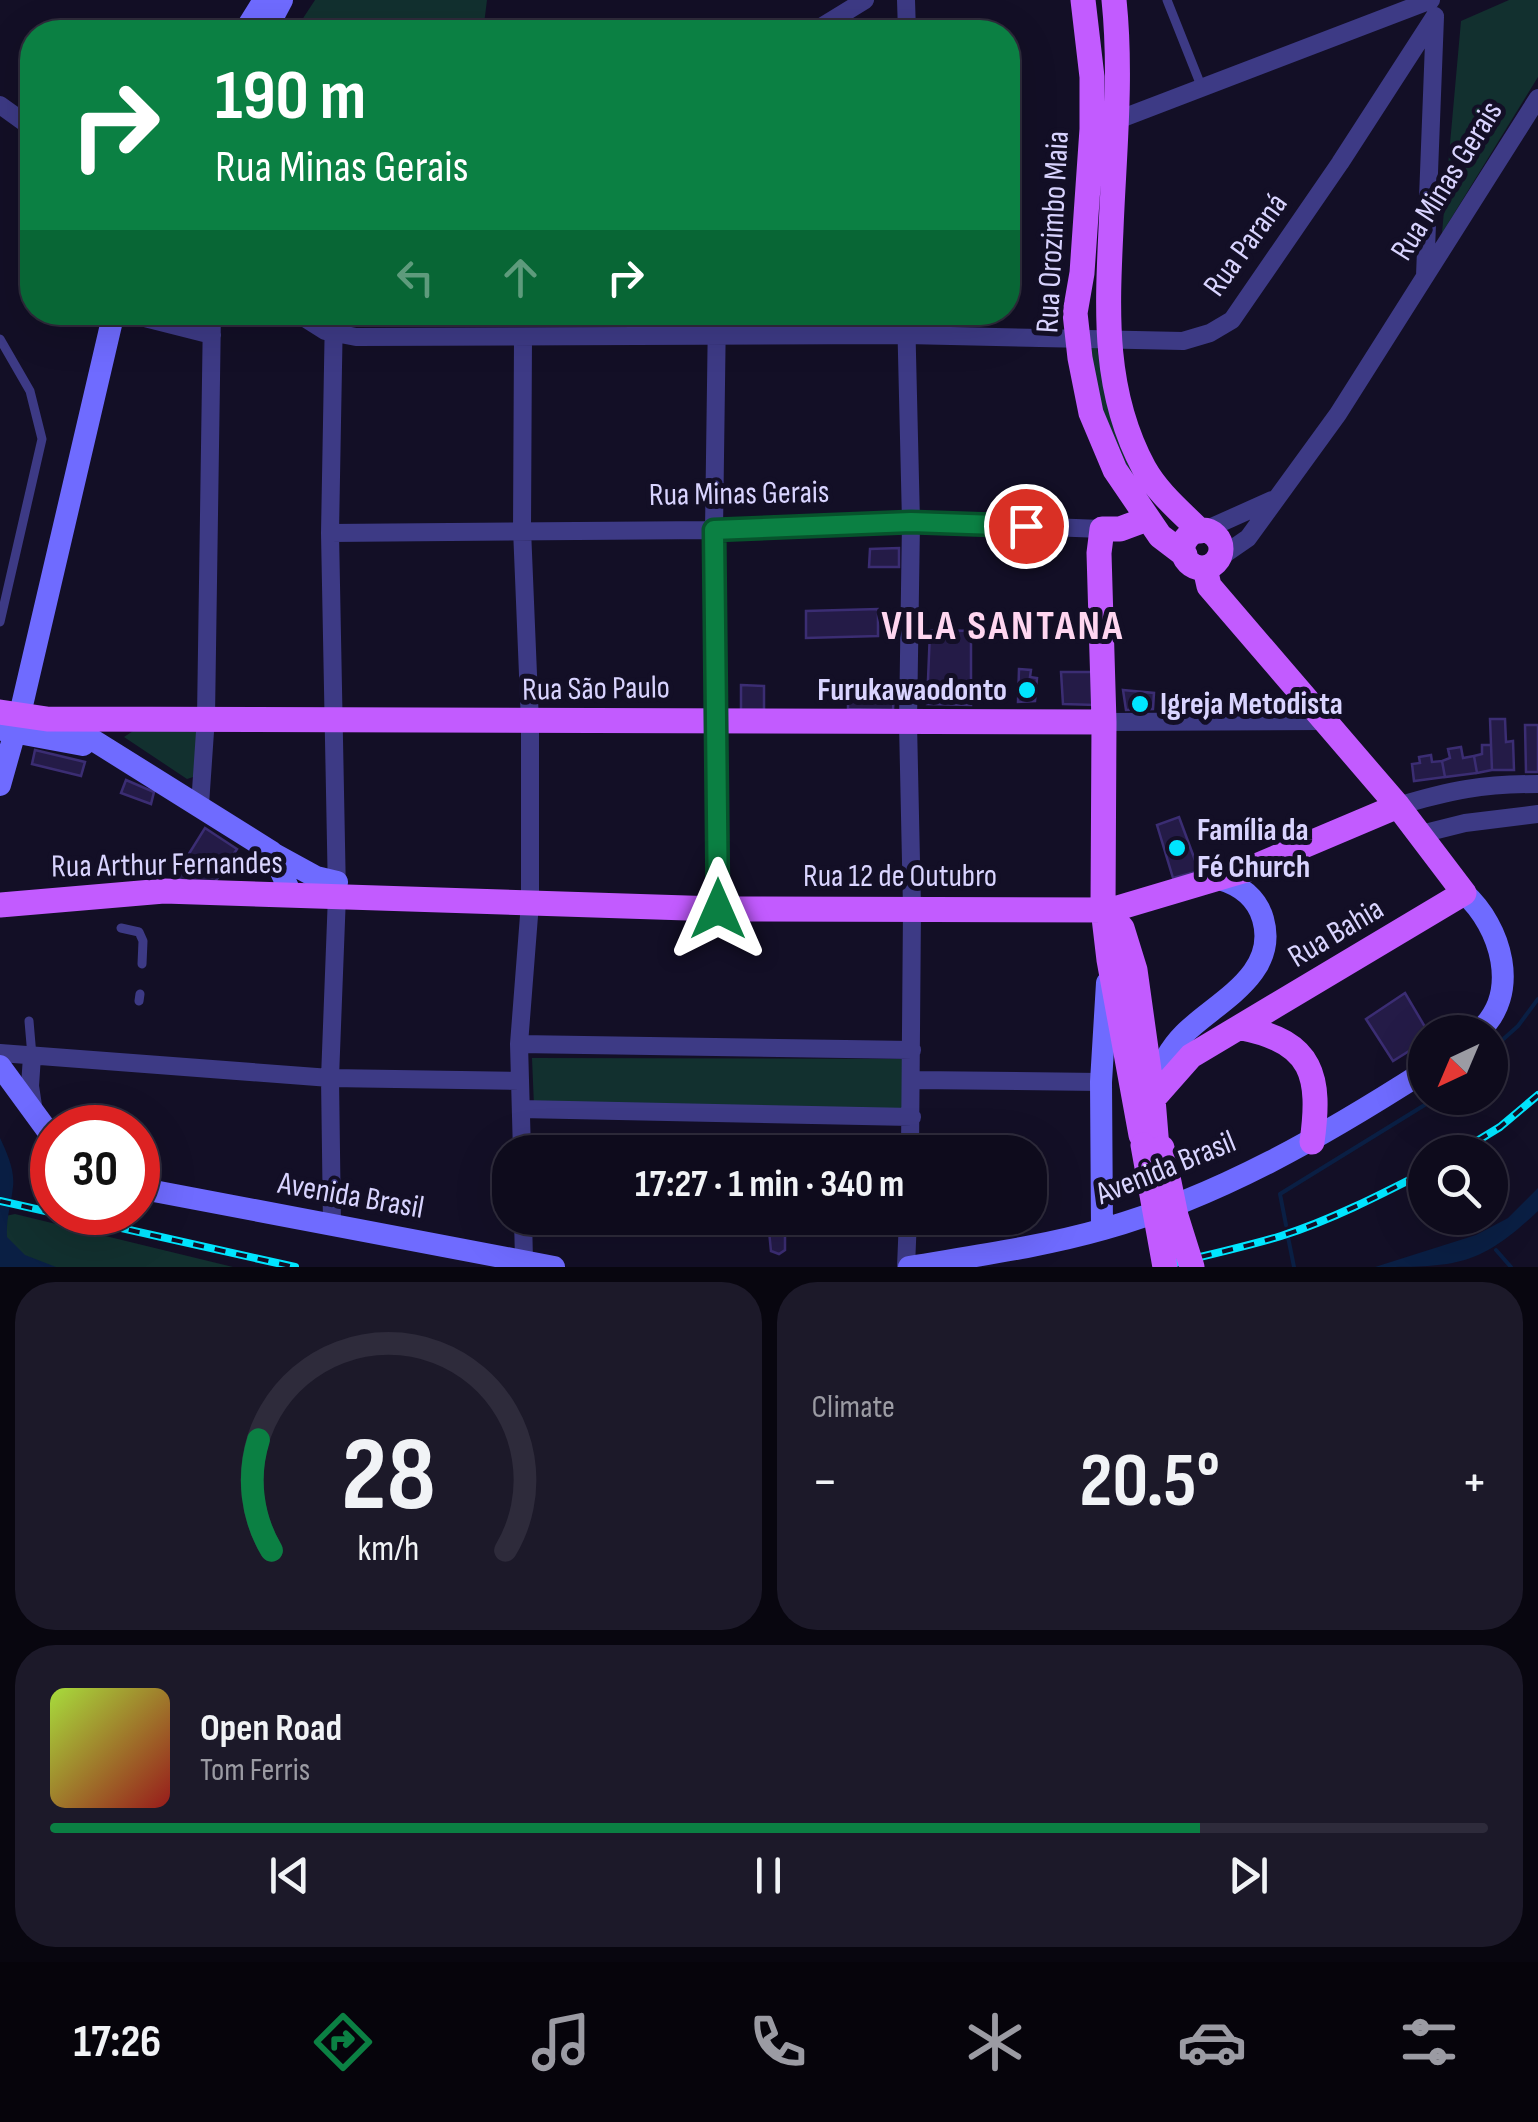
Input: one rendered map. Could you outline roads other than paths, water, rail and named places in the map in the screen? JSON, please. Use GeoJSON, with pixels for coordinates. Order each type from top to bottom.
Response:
{"type":"FeatureCollection","features":[{"type":"Feature","properties":{"kind":"main road","name":"Rua Orozimbo Maia"},"geometry":{"type":"LineString","coordinates":[[1083,0],[1092,78],[1104,125],[1108,337],[1118,408],[1145,470],[1165,497],[1202,530]]}},
{"type":"Feature","properties":{"kind":"main road","name":"Rua Orozimbo Maia"},"geometry":{"type":"LineString","coordinates":[[1114,0],[1104,125],[1074,313],[1091,413],[1125,488],[1160,536],[1203,560],[1209,586],[1398,806]]}},
{"type":"Feature","properties":{"kind":"main road"},"geometry":{"type":"LineString","coordinates":[[0,785],[9,722],[115,325]]}},
{"type":"Feature","properties":{"kind":"main road"},"geometry":{"type":"LineString","coordinates":[[1147,519],[1165,497]]}},
{"type":"Feature","properties":{"kind":"main road","name":"Rua Minas Gerais"},"geometry":{"type":"LineString","coordinates":[[1102,529],[1120,529],[1147,519]]}},
{"type":"Feature","properties":{"kind":"main road"},"geometry":{"type":"LineString","coordinates":[[1102,529],[1104,909],[1109,960],[1180,1267]]}},
{"type":"Feature","properties":{"kind":"main road"},"geometry":{"type":"LineString","coordinates":[[1202,530],[1188,537],[1203,560]]}},
{"type":"Feature","properties":{"kind":"main road","name":"Rua São Paulo"},"geometry":{"type":"LineString","coordinates":[[9,722],[206,717],[530,723],[1104,722]]}},
{"type":"Feature","properties":{"kind":"main road"},"geometry":{"type":"LineString","coordinates":[[47,719],[77,730],[337,888]]}},
{"type":"Feature","properties":{"kind":"main road"},"geometry":{"type":"LineString","coordinates":[[9,722],[110,752]]}},
{"type":"Feature","properties":{"kind":"main road"},"geometry":{"type":"LineString","coordinates":[[1398,806],[1464,893],[1482,910],[1500,951],[1499,1000],[1489,1015]]}},
{"type":"Feature","properties":{"kind":"main road","name":"Rua 12 de Outubro"},"geometry":{"type":"LineString","coordinates":[[337,888],[530,903],[718,909],[1111,910],[1263,864],[1398,806]]}},
{"type":"Feature","properties":{"kind":"main road"},"geometry":{"type":"LineString","coordinates":[[272,852],[292,894]]}},
{"type":"Feature","properties":{"kind":"main road"},"geometry":{"type":"LineString","coordinates":[[1153,1093],[1162,1061],[1178,1041],[1251,976],[1266,944],[1262,914],[1246,892],[1220,878]]}},
{"type":"Feature","properties":{"kind":"main road","name":"Rua Arthur Fernandes"},"geometry":{"type":"LineString","coordinates":[[0,904],[164,892],[292,894],[337,888]]}},
{"type":"Feature","properties":{"kind":"main road","name":"Rua Bahia"},"geometry":{"type":"LineString","coordinates":[[1153,1093],[1192,1056],[1464,893]]}},
{"type":"Feature","properties":{"kind":"main road"},"geometry":{"type":"LineString","coordinates":[[1104,909],[1122,928],[1131,953],[1153,1093],[1166,1267]]}},
{"type":"Feature","properties":{"kind":"main road"},"geometry":{"type":"LineString","coordinates":[[1102,1229],[1101,1082],[1109,960]]}},
{"type":"Feature","properties":{"kind":"main road"},"geometry":{"type":"LineString","coordinates":[[1242,1028],[1268,1033],[1304,1060],[1315,1079],[1317,1105],[1312,1142]]}},
{"type":"Feature","properties":{"kind":"main road"},"geometry":{"type":"LineString","coordinates":[[0,1066],[30,1107]]}},
{"type":"Feature","properties":{"kind":"main road","name":"Avenida Brasil"},"geometry":{"type":"LineString","coordinates":[[908,1267],[1102,1229],[1161,1210],[1312,1142],[1408,1082]]}},
{"type":"Feature","properties":{"kind":"main road"},"geometry":{"type":"LineString","coordinates":[[1154,1142],[1192,1267]]}},
{"type":"Feature","properties":{"kind":"main road","name":"Avenida Brasil"},"geometry":{"type":"LineString","coordinates":[[160,1192],[554,1267]]}},
{"type":"Feature","properties":{"kind":"street"},"geometry":{"type":"LineString","coordinates":[[832,20],[865,0]]}},
{"type":"Feature","properties":{"kind":"street"},"geometry":{"type":"LineString","coordinates":[[1104,125],[1380,20],[1435,5],[1425,277]]}},
{"type":"Feature","properties":{"kind":"street","name":"Rua Paraná"},"geometry":{"type":"LineString","coordinates":[[348,325],[523,338],[906,334],[1183,340],[1210,333],[1232,320],[1340,163],[1411,54],[1435,5]]}},
{"type":"Feature","properties":{"kind":"street"},"geometry":{"type":"LineString","coordinates":[[1380,20],[1394,21],[1409,35],[1411,54]]}},
{"type":"Feature","properties":{"kind":"street","name":"Rua Minas Gerais"},"geometry":{"type":"LineString","coordinates":[[1203,560],[1248,538],[1373,362],[1538,98]]}},
{"type":"Feature","properties":{"kind":"street"},"geometry":{"type":"LineString","coordinates":[[169,325],[212,336]]}},
{"type":"Feature","properties":{"kind":"street"},"geometry":{"type":"LineString","coordinates":[[200,805],[206,717],[212,325]]}},
{"type":"Feature","properties":{"kind":"street"},"geometry":{"type":"LineString","coordinates":[[332,1225],[330,1078],[337,888],[330,533],[334,325]]}},
{"type":"Feature","properties":{"kind":"street"},"geometry":{"type":"LineString","coordinates":[[718,325],[714,530],[718,909]]}},
{"type":"Feature","properties":{"kind":"street"},"geometry":{"type":"LineString","coordinates":[[906,325],[911,522],[911,1135]]}},
{"type":"Feature","properties":{"kind":"street"},"geometry":{"type":"LineString","coordinates":[[522,1135],[519,1044],[530,903],[530,723],[522,529],[523,338]]}},
{"type":"Feature","properties":{"kind":"street"},"geometry":{"type":"LineString","coordinates":[[1202,530],[1277,498]]}},
{"type":"Feature","properties":{"kind":"street","name":"Rua Minas Gerais"},"geometry":{"type":"LineString","coordinates":[[330,533],[714,530],[911,522],[1102,529]]}},
{"type":"Feature","properties":{"kind":"street","name":"Rua São Paulo"},"geometry":{"type":"LineString","coordinates":[[1104,722],[1325,721]]}},
{"type":"Feature","properties":{"kind":"street"},"geometry":{"type":"LineString","coordinates":[[1398,806],[1452,789],[1486,784],[1538,784]]}},
{"type":"Feature","properties":{"kind":"street"},"geometry":{"type":"LineString","coordinates":[[1421,834],[1465,823],[1538,814]]}},
{"type":"Feature","properties":{"kind":"street"},"geometry":{"type":"LineString","coordinates":[[519,1044],[912,1050]]}},
{"type":"Feature","properties":{"kind":"street"},"geometry":{"type":"LineString","coordinates":[[0,1053],[330,1078],[520,1081]]}},
{"type":"Feature","properties":{"kind":"street"},"geometry":{"type":"LineString","coordinates":[[32,1056],[33,1105]]}},
{"type":"Feature","properties":{"kind":"street"},"geometry":{"type":"LineString","coordinates":[[912,1080],[1101,1082]]}},
{"type":"Feature","properties":{"kind":"street"},"geometry":{"type":"LineString","coordinates":[[522,1109],[912,1116]]}},
{"type":"Feature","properties":{"kind":"street"},"geometry":{"type":"LineString","coordinates":[[524,1235],[524,1261]]}},
{"type":"Feature","properties":{"kind":"street"},"geometry":{"type":"LineString","coordinates":[[908,1235],[908,1267]]}},
{"type":"Feature","properties":{"kind":"lane"},"geometry":{"type":"LineString","coordinates":[[1167,0],[1202,88]]}},
{"type":"Feature","properties":{"kind":"lane"},"geometry":{"type":"LineString","coordinates":[[0,339],[30,390],[42,440],[0,622]]}},
{"type":"Feature","properties":{"kind":"lane"},"geometry":{"type":"LineString","coordinates":[[121,928],[138,932],[143,941],[142,964]]}},
{"type":"Feature","properties":{"kind":"lane"},"geometry":{"type":"LineString","coordinates":[[29,1021],[32,1056]]}},
{"type":"Feature","properties":{"kind":"water"},"geometry":{"type":"Polygon","coordinates":[[[0,1138],[13,1181],[7,1237],[25,1255],[56,1267],[0,1267],[0,1138]]]}},
{"type":"Feature","properties":{"kind":"water"},"geometry":{"type":"Polygon","coordinates":[[[1538,1188],[1538,1211],[1499,1243],[1482,1253],[1447,1264],[1375,1267],[1476,1235],[1508,1235],[1508,1218],[1538,1188]]]}},
{"type":"Feature","properties":{"kind":"waterway"},"geometry":{"type":"LineString","coordinates":[[1508,1035],[1538,999]]}},
{"type":"Feature","properties":{"kind":"waterway"},"geometry":{"type":"LineString","coordinates":[[1286,1225],[1280,1194],[1408,1115]]}},
{"type":"Feature","properties":{"kind":"waterway"},"geometry":{"type":"LineString","coordinates":[[1288,1237],[1294,1267]]}},
{"type":"Feature","properties":{"kind":"waterway"},"geometry":{"type":"LineString","coordinates":[[1496,1250],[1511,1267]]}},
{"type":"Feature","properties":{"kind":"railway"},"geometry":{"type":"LineString","coordinates":[[1487,1135],[1538,1095]]}},
{"type":"Feature","properties":{"kind":"railway"},"geometry":{"type":"LineString","coordinates":[[1158,1267],[1300,1230],[1408,1180]]}},
{"type":"Feature","properties":{"kind":"railway"},"geometry":{"type":"LineString","coordinates":[[0,1201],[295,1267]]}},
{"type":"Feature","properties":{"kind":"place","name":"Furukawaodonto"},"geometry":{"type":"Point","coordinates":[1027,690]}},
{"type":"Feature","properties":{"kind":"place","name":"Igreja Metodista"},"geometry":{"type":"Point","coordinates":[1140,704]}},
{"type":"Feature","properties":{"kind":"place","name":"Família da Fé Church"},"geometry":{"type":"Point","coordinates":[1177,848]}},
{"type":"Feature","properties":{"kind":"district","name":"VILA SANTANA"},"geometry":{"type":"Point","coordinates":[1003,626]}}]}
